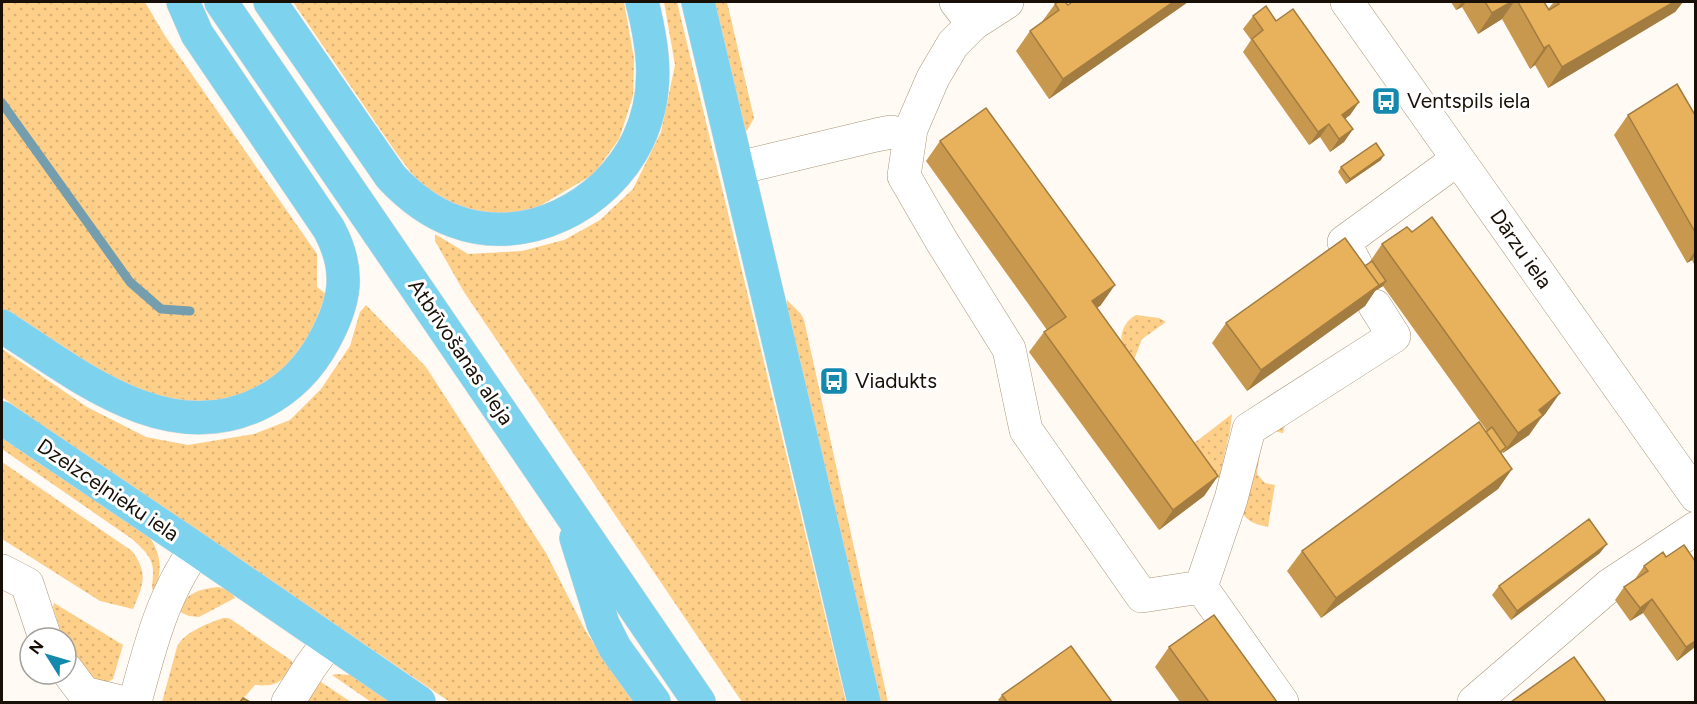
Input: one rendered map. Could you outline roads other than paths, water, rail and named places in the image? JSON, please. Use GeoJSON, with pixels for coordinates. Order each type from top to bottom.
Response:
{"type":"FeatureCollection","features":[{"type":"Feature","properties":{"kind":"main road"},"geometry":{"type":"LineString","coordinates":[[2,326],[99,388],[146,409],[174,416],[206,418],[227,416],[250,408],[273,397],[292,382],[307,368],[318,352],[334,319],[344,282],[343,264],[338,246],[329,229],[197,34],[183,2]]}},
{"type":"Feature","properties":{"kind":"main road","name":"Atbrīvošanas aleja"},"geometry":{"type":"LineString","coordinates":[[221,2],[699,702]]}},
{"type":"Feature","properties":{"kind":"main road"},"geometry":{"type":"LineString","coordinates":[[270,2],[391,177],[409,196],[433,212],[454,222],[476,227],[506,229],[535,225],[585,203],[606,185],[624,164],[638,139],[648,110],[654,71],[651,34],[642,2]]}},
{"type":"Feature","properties":{"kind":"main road"},"geometry":{"type":"LineString","coordinates":[[698,2],[864,702]]}},
{"type":"Feature","properties":{"kind":"main road","name":"Dzelzceļnieku iela"},"geometry":{"type":"LineString","coordinates":[[2,418],[196,549]]}},
{"type":"Feature","properties":{"kind":"main road"},"geometry":{"type":"LineString","coordinates":[[564,502],[603,624],[615,648],[654,702]]}},
{"type":"Feature","properties":{"kind":"main road"},"geometry":{"type":"LineString","coordinates":[[196,549],[419,702]]}},
{"type":"Feature","properties":{"kind":"street"},"geometry":{"type":"LineString","coordinates":[[1006,2],[964,13],[953,44],[933,78],[910,129],[904,176],[1009,349],[1026,430],[1142,596],[1201,587]]}},
{"type":"Feature","properties":{"kind":"street","name":"Dārzu iela"},"geometry":{"type":"LineString","coordinates":[[1347,2],[1695,496]]}},
{"type":"Feature","properties":{"kind":"street"},"geometry":{"type":"LineString","coordinates":[[738,168],[891,132],[910,137]]}},
{"type":"Feature","properties":{"kind":"street"},"geometry":{"type":"LineString","coordinates":[[1356,266],[1344,242],[1458,159]]}},
{"type":"Feature","properties":{"kind":"street"},"geometry":{"type":"LineString","coordinates":[[1201,587],[1231,499],[1249,429],[1394,336],[1375,306]]}},
{"type":"Feature","properties":{"kind":"street"},"geometry":{"type":"LineString","coordinates":[[1474,702],[1610,585],[1695,528]]}},
{"type":"Feature","properties":{"kind":"street","name":"Dzelzceļnieku iela"},"geometry":{"type":"LineString","coordinates":[[135,702],[164,608],[196,549]]}},
{"type":"Feature","properties":{"kind":"street"},"geometry":{"type":"LineString","coordinates":[[2,571],[27,584],[41,626]]}},
{"type":"Feature","properties":{"kind":"street"},"geometry":{"type":"LineString","coordinates":[[1201,587],[1282,702]]}},
{"type":"Feature","properties":{"kind":"street"},"geometry":{"type":"LineString","coordinates":[[288,702],[329,641]]}},
{"type":"Feature","properties":{"kind":"street"},"geometry":{"type":"LineString","coordinates":[[78,685],[84,693],[121,702]]}},
{"type":"Feature","properties":{"kind":"waterway"},"geometry":{"type":"LineString","coordinates":[[2,103],[130,282],[161,309],[190,311]]}},
{"type":"Feature","properties":{"kind":"place","name":"Ventspils iela"},"geometry":{"type":"Point","coordinates":[1386,101]}},
{"type":"Feature","properties":{"kind":"place","name":"Viadukts"},"geometry":{"type":"Point","coordinates":[834,381]}}]}
